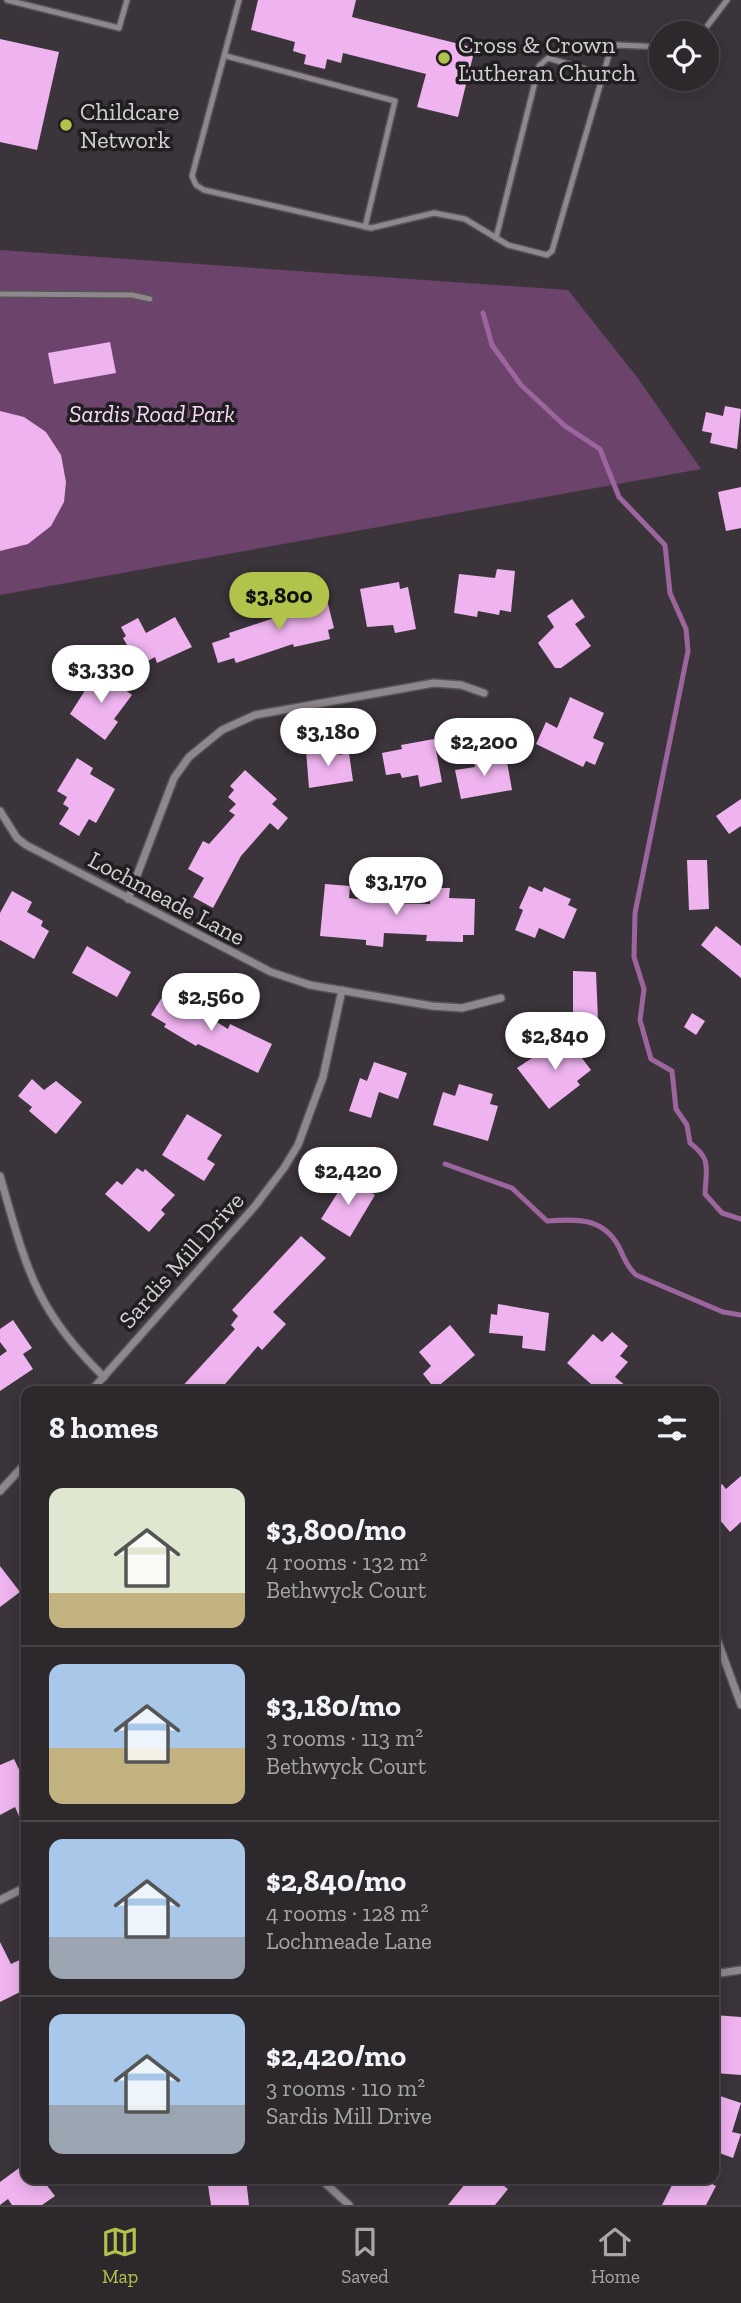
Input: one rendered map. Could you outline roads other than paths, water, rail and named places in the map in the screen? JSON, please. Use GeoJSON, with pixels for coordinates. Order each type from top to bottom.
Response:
{"type":"FeatureCollection","features":[{"type":"Feature","properties":{"kind":"street"},"geometry":{"type":"LineString","coordinates":[[128,899],[174,778],[189,757],[222,730],[255,715],[434,682],[461,685],[484,693]]}},
{"type":"Feature","properties":{"kind":"street","name":"Lochmeade Lane"},"geometry":{"type":"LineString","coordinates":[[0,811],[17,838],[26,845],[271,972],[310,985],[462,1008],[501,998]]}},
{"type":"Feature","properties":{"kind":"street","name":"Sardis Mill Drive"},"geometry":{"type":"LineString","coordinates":[[96,1386],[256,1206],[284,1168],[298,1144],[323,1077],[342,990]]}},
{"type":"Feature","properties":{"kind":"street"},"geometry":{"type":"LineString","coordinates":[[0,1176],[25,1263],[44,1306],[69,1341],[104,1377]]}},
{"type":"Feature","properties":{"kind":"street"},"geometry":{"type":"LineString","coordinates":[[0,1491],[21,1468]]}},
{"type":"Feature","properties":{"kind":"street"},"geometry":{"type":"LineString","coordinates":[[719,1645],[741,1705]]}},
{"type":"Feature","properties":{"kind":"street"},"geometry":{"type":"LineString","coordinates":[[0,1900],[21,1890]]}},
{"type":"Feature","properties":{"kind":"street"},"geometry":{"type":"LineString","coordinates":[[719,1973],[741,1970]]}},
{"type":"Feature","properties":{"kind":"street"},"geometry":{"type":"LineString","coordinates":[[326,2184],[349,2205]]}},
{"type":"Feature","properties":{"kind":"lane"},"geometry":{"type":"LineString","coordinates":[[7,0],[119,28],[127,0]]}},
{"type":"Feature","properties":{"kind":"lane"},"geometry":{"type":"LineString","coordinates":[[240,0],[192,176],[196,185],[204,190],[371,228],[434,214],[465,219],[508,245],[547,255],[552,251],[613,46],[649,47]]}},
{"type":"Feature","properties":{"kind":"lane"},"geometry":{"type":"LineString","coordinates":[[711,21],[727,0]]}},
{"type":"Feature","properties":{"kind":"lane"},"geometry":{"type":"LineString","coordinates":[[226,56],[395,101],[365,227]]}},
{"type":"Feature","properties":{"kind":"lane"},"geometry":{"type":"LineString","coordinates":[[496,238],[539,66],[548,58],[604,75]]}},
{"type":"Feature","properties":{"kind":"lane"},"geometry":{"type":"LineString","coordinates":[[0,294],[132,295],[149,299]]}},
{"type":"Feature","properties":{"kind":"waterway"},"geometry":{"type":"LineString","coordinates":[[483,313],[492,345],[521,385],[565,426],[600,449],[619,497],[665,545],[670,593],[686,629],[688,651],[635,913],[634,957],[644,989],[640,1020],[651,1059],[672,1071],[676,1109],[687,1125],[690,1143],[705,1160],[705,1194],[722,1213],[741,1219]]}},
{"type":"Feature","properties":{"kind":"waterway"},"geometry":{"type":"LineString","coordinates":[[445,1164],[512,1188],[547,1221],[578,1220],[597,1225],[613,1237],[636,1275],[723,1312],[741,1315]]}},
{"type":"Feature","properties":{"kind":"place","name":"Cross & Crown Lutheran Church"},"geometry":{"type":"Point","coordinates":[444,58]}},
{"type":"Feature","properties":{"kind":"place","name":"Childcare Network"},"geometry":{"type":"Point","coordinates":[66,125]}},
{"type":"Feature","properties":{"kind":"park label","name":"Sardis Road Park"},"geometry":{"type":"Point","coordinates":[152,413]}}]}
